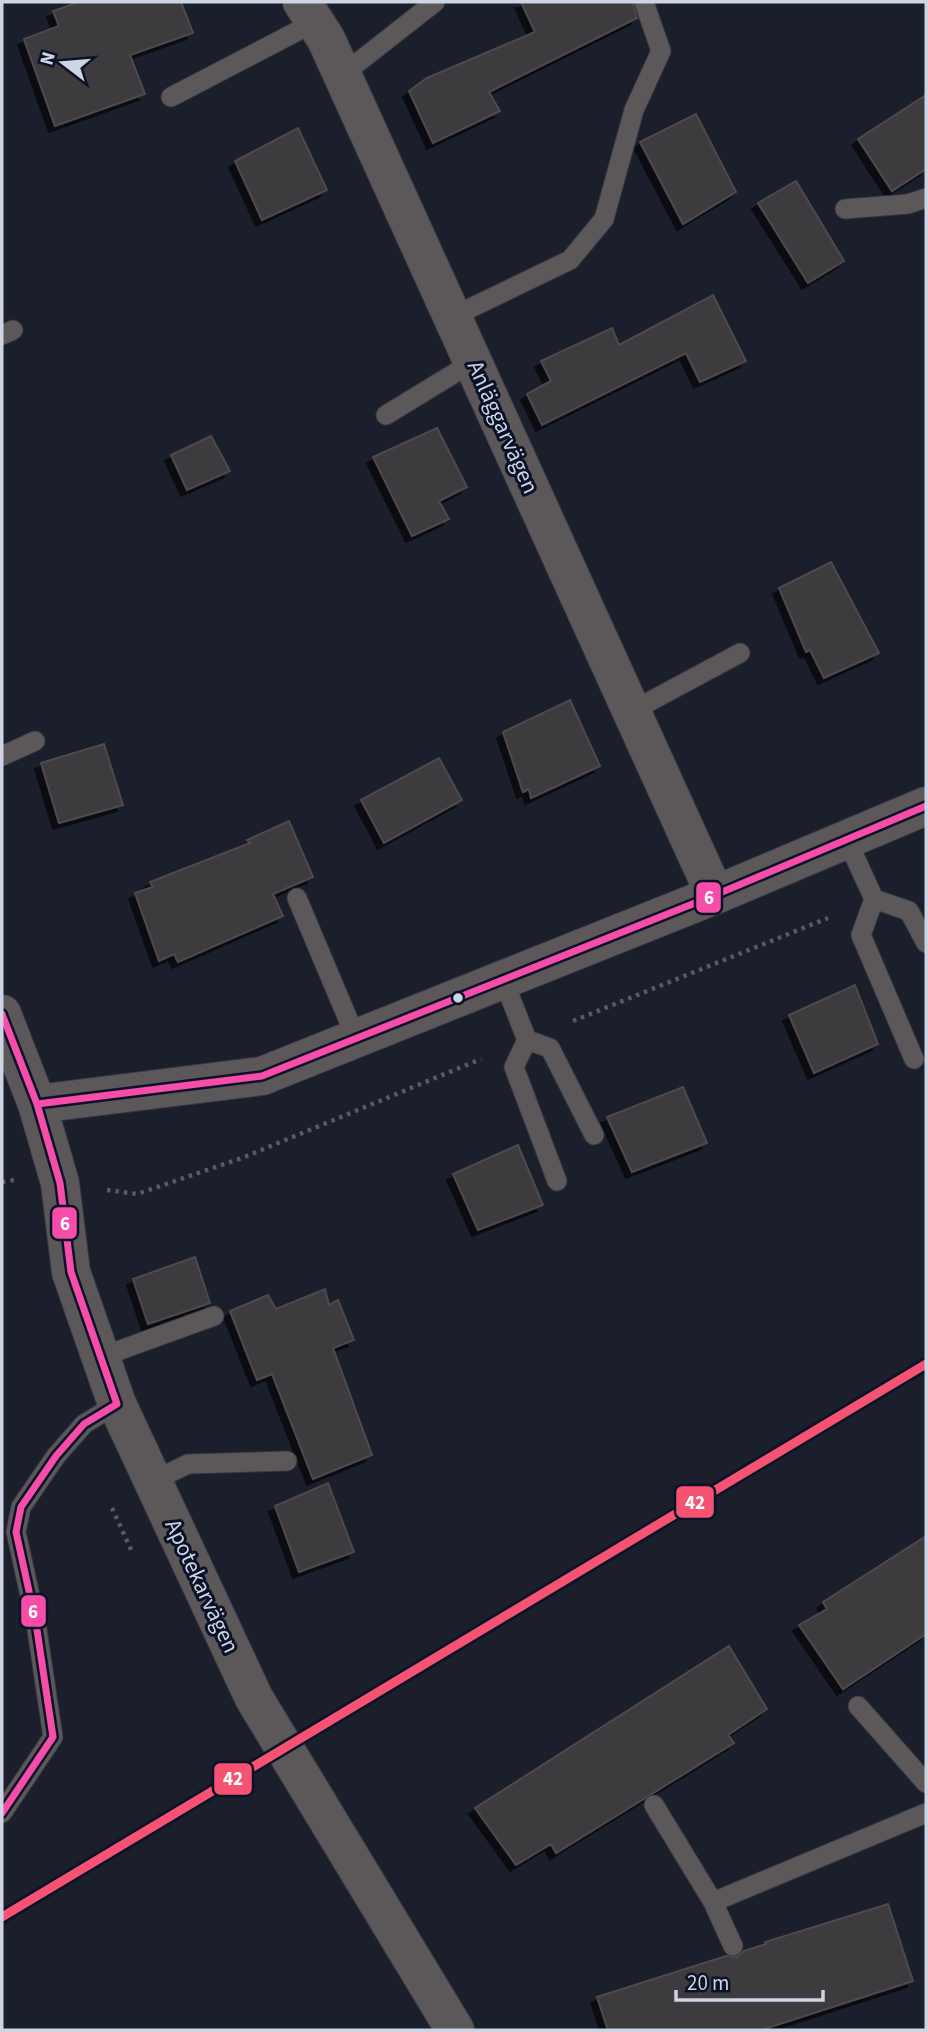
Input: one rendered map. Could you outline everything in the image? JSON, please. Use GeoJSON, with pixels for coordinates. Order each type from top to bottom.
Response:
{"type":"FeatureCollection","features":[{"type":"Feature","properties":{"kind":"street","name":"Anläggarvägen"},"geometry":{"type":"LineString","coordinates":[[311,9],[715,895]]}},
{"type":"Feature","properties":{"kind":"street"},"geometry":{"type":"LineString","coordinates":[[37,1104],[262,1076],[715,895],[926,806]]}},
{"type":"Feature","properties":{"kind":"street","name":"Apotekarvägen"},"geometry":{"type":"LineString","coordinates":[[2,1014],[37,1104],[60,1183],[71,1272],[117,1404],[254,1698],[455,2030]]}},
{"type":"Feature","properties":{"kind":"lane"},"geometry":{"type":"LineString","coordinates":[[342,75],[435,2]]}},
{"type":"Feature","properties":{"kind":"lane"},"geometry":{"type":"LineString","coordinates":[[452,317],[570,260],[604,219],[634,110],[661,51],[644,2]]}},
{"type":"Feature","properties":{"kind":"lane"},"geometry":{"type":"LineString","coordinates":[[171,97],[311,9]]}},
{"type":"Feature","properties":{"kind":"lane"},"geometry":{"type":"LineString","coordinates":[[845,209],[908,204],[926,198]]}},
{"type":"Feature","properties":{"kind":"lane"},"geometry":{"type":"LineString","coordinates":[[386,415],[473,362]]}},
{"type":"Feature","properties":{"kind":"lane"},"geometry":{"type":"LineString","coordinates":[[632,711],[740,653]]}},
{"type":"Feature","properties":{"kind":"lane"},"geometry":{"type":"LineString","coordinates":[[2,756],[35,741]]}},
{"type":"Feature","properties":{"kind":"lane"},"geometry":{"type":"LineString","coordinates":[[847,840],[874,899],[861,935],[914,1059]]}},
{"type":"Feature","properties":{"kind":"lane"},"geometry":{"type":"LineString","coordinates":[[297,898],[356,1038]]}},
{"type":"Feature","properties":{"kind":"lane"},"geometry":{"type":"LineString","coordinates":[[874,899],[909,911],[926,943]]}},
{"type":"Feature","properties":{"kind":"lane"},"geometry":{"type":"LineString","coordinates":[[503,979],[527,1040],[514,1067],[556,1181]]}},
{"type":"Feature","properties":{"kind":"lane"},"geometry":{"type":"LineString","coordinates":[[527,1040],[550,1048],[594,1135]]}},
{"type":"Feature","properties":{"kind":"lane"},"geometry":{"type":"LineString","coordinates":[[101,1357],[214,1316]]}},
{"type":"Feature","properties":{"kind":"lane"},"geometry":{"type":"LineString","coordinates":[[2,1813],[53,1737],[36,1623],[16,1532],[21,1507],[56,1456],[84,1424],[117,1404]]}},
{"type":"Feature","properties":{"kind":"lane"},"geometry":{"type":"LineString","coordinates":[[153,1481],[188,1464],[287,1461]]}},
{"type":"Feature","properties":{"kind":"lane"},"geometry":{"type":"LineString","coordinates":[[858,1706],[926,1783]]}},
{"type":"Feature","properties":{"kind":"lane"},"geometry":{"type":"LineString","coordinates":[[654,1805],[713,1902],[733,1946]]}},
{"type":"Feature","properties":{"kind":"lane"},"geometry":{"type":"LineString","coordinates":[[713,1902],[926,1813]]}},
{"type":"Feature","properties":{"kind":"path"},"geometry":{"type":"LineString","coordinates":[[2,1182],[9,1180],[60,1183],[137,1195],[242,1158],[874,899]]}},
{"type":"Feature","properties":{"kind":"building"},"geometry":{"type":"Polygon","coordinates":[[[79,2],[181,2],[193,33],[130,55],[145,94],[55,126],[24,39],[59,26],[53,11],[79,2]]]}},
{"type":"Feature","properties":{"kind":"building"},"geometry":{"type":"Polygon","coordinates":[[[521,2],[632,2],[637,18],[489,92],[500,111],[433,143],[409,91],[427,78],[535,32],[521,2]]]}},
{"type":"Feature","properties":{"kind":"building"},"geometry":{"type":"Polygon","coordinates":[[[926,95],[926,169],[892,191],[858,139],[926,95]]]}},
{"type":"Feature","properties":{"kind":"building"},"geometry":{"type":"Polygon","coordinates":[[[696,114],[736,192],[683,224],[640,142],[696,114]]]}},
{"type":"Feature","properties":{"kind":"building"},"geometry":{"type":"Polygon","coordinates":[[[298,128],[327,190],[262,220],[235,161],[298,128]]]}},
{"type":"Feature","properties":{"kind":"building"},"geometry":{"type":"Polygon","coordinates":[[[796,181],[844,261],[808,283],[758,203],[796,181]]]}},
{"type":"Feature","properties":{"kind":"building"},"geometry":{"type":"Polygon","coordinates":[[[713,295],[746,361],[700,382],[686,353],[542,425],[527,394],[551,381],[541,361],[612,328],[619,345],[713,295]]]}},
{"type":"Feature","properties":{"kind":"building"},"geometry":{"type":"Polygon","coordinates":[[[437,428],[467,487],[439,501],[449,519],[412,536],[373,457],[437,428]]]}},
{"type":"Feature","properties":{"kind":"building"},"geometry":{"type":"Polygon","coordinates":[[[211,436],[230,471],[187,490],[171,455],[211,436]]]}},
{"type":"Feature","properties":{"kind":"building"},"geometry":{"type":"Polygon","coordinates":[[[831,562],[879,653],[824,678],[810,650],[806,652],[779,588],[831,562]]]}},
{"type":"Feature","properties":{"kind":"building"},"geometry":{"type":"Polygon","coordinates":[[[570,700],[600,766],[531,798],[529,789],[523,792],[503,732],[570,700]]]}},
{"type":"Feature","properties":{"kind":"building"},"geometry":{"type":"Polygon","coordinates":[[[104,744],[123,805],[59,823],[41,763],[104,744]]]}},
{"type":"Feature","properties":{"kind":"building"},"geometry":{"type":"Polygon","coordinates":[[[439,758],[462,800],[384,843],[361,800],[439,758]]]}},
{"type":"Feature","properties":{"kind":"building"},"geometry":{"type":"Polygon","coordinates":[[[289,821],[313,877],[273,894],[283,916],[178,962],[174,954],[159,961],[135,893],[153,887],[150,882],[250,843],[247,840],[289,821]]]}},
{"type":"Feature","properties":{"kind":"building"},"geometry":{"type":"Polygon","coordinates":[[[855,985],[878,1044],[814,1073],[789,1015],[855,985]]]}},
{"type":"Feature","properties":{"kind":"building"},"geometry":{"type":"Polygon","coordinates":[[[683,1087],[707,1143],[632,1172],[607,1117],[683,1087]]]}},
{"type":"Feature","properties":{"kind":"building"},"geometry":{"type":"Polygon","coordinates":[[[518,1145],[543,1205],[478,1230],[453,1174],[518,1145]]]}},
{"type":"Feature","properties":{"kind":"building"},"geometry":{"type":"Polygon","coordinates":[[[195,1257],[210,1303],[148,1324],[133,1279],[195,1257]]]}},
{"type":"Feature","properties":{"kind":"building"},"geometry":{"type":"Polygon","coordinates":[[[325,1289],[329,1305],[338,1300],[354,1340],[333,1348],[372,1455],[313,1479],[272,1374],[257,1380],[230,1311],[268,1295],[276,1309],[325,1289]]]}},
{"type":"Feature","properties":{"kind":"building"},"geometry":{"type":"Polygon","coordinates":[[[328,1483],[354,1552],[299,1572],[275,1506],[328,1483]]]}},
{"type":"Feature","properties":{"kind":"building"},"geometry":{"type":"Polygon","coordinates":[[[926,1536],[926,1634],[843,1689],[799,1625],[827,1609],[823,1602],[926,1536]]]}},
{"type":"Feature","properties":{"kind":"building"},"geometry":{"type":"Polygon","coordinates":[[[729,1646],[767,1709],[728,1735],[734,1743],[556,1853],[551,1844],[516,1865],[475,1808],[729,1646]]]}},
{"type":"Feature","properties":{"kind":"building"},"geometry":{"type":"Polygon","coordinates":[[[888,1904],[913,1981],[761,2030],[608,2030],[597,1997],[726,1956],[737,1957],[744,1951],[766,1944],[765,1942],[888,1904]]]}},
{"type":"Feature","properties":{"kind":"transit line","name":"6"},"geometry":{"type":"LineString","coordinates":[[37,1104],[262,1076],[715,895],[926,806]]}},
{"type":"Feature","properties":{"kind":"transit line","name":"6"},"geometry":{"type":"LineString","coordinates":[[2,1014],[37,1104],[60,1183],[71,1272],[117,1404],[84,1424],[56,1456],[21,1507],[16,1532],[36,1623],[53,1737],[2,1813]]}},
{"type":"Feature","properties":{"kind":"transit line","name":"42"},"geometry":{"type":"LineString","coordinates":[[2,1917],[926,1364]]}}]}
